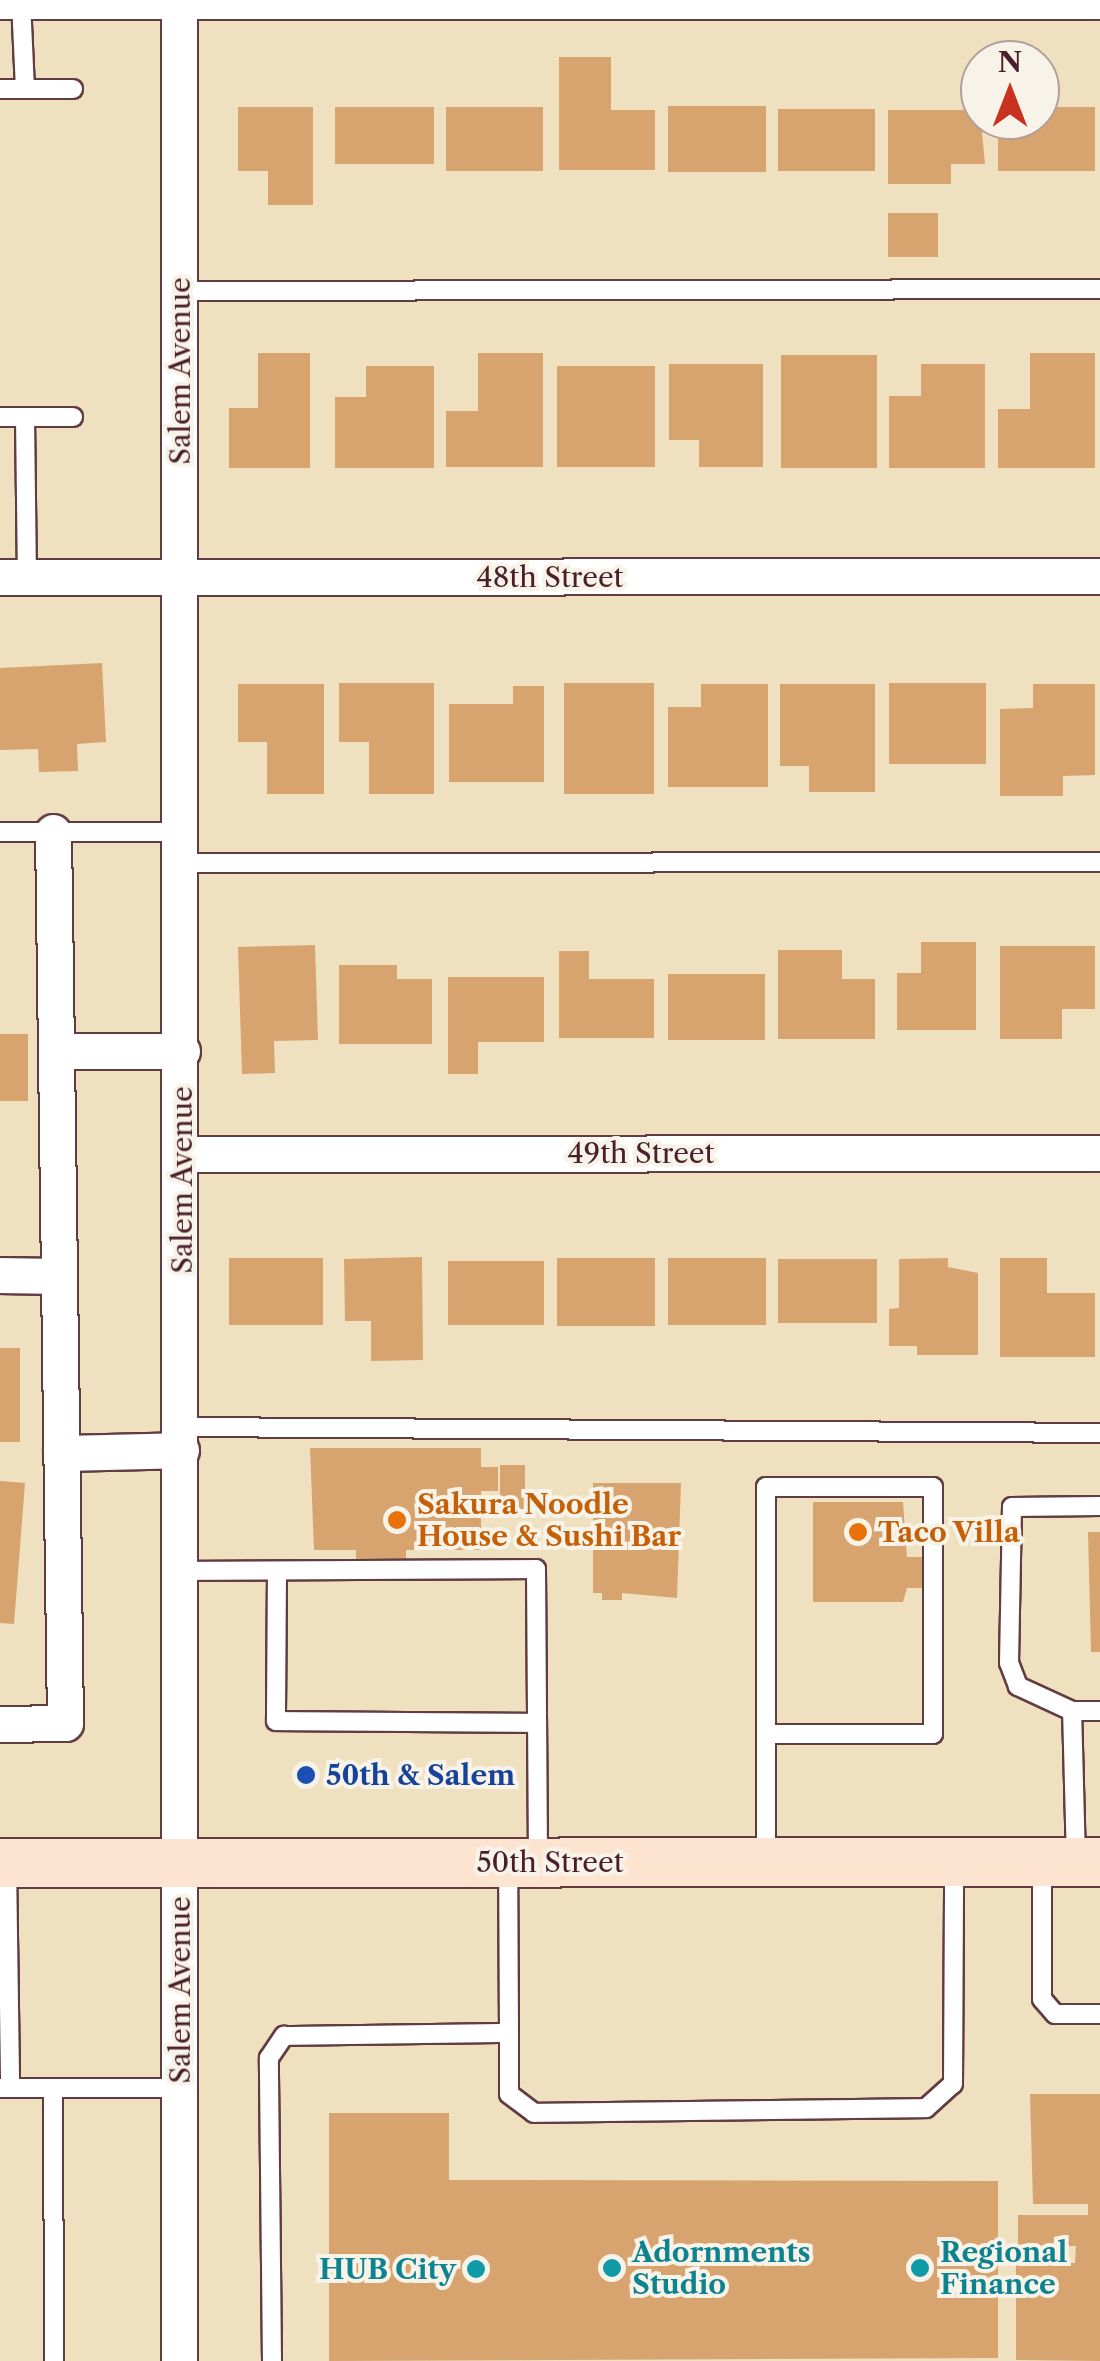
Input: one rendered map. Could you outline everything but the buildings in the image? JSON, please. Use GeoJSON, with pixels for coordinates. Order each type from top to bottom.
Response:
{"type":"FeatureCollection","features":[{"type":"Feature","properties":{"kind":"main road","name":"50th Street"},"geometry":{"type":"LineString","coordinates":[[4,1862],[1073,1862]]}},
{"type":"Feature","properties":{"kind":"street","name":"Salem Avenue"},"geometry":{"type":"LineString","coordinates":[[179,0],[179,2361]]}},
{"type":"Feature","properties":{"kind":"street"},"geometry":{"type":"LineString","coordinates":[[0,1],[1100,1]]}},
{"type":"Feature","properties":{"kind":"street","name":"48th Street"},"geometry":{"type":"LineString","coordinates":[[14,577],[1100,576]]}},
{"type":"Feature","properties":{"kind":"street"},"geometry":{"type":"LineString","coordinates":[[0,1724],[65,1724],[54,832]]}},
{"type":"Feature","properties":{"kind":"street"},"geometry":{"type":"LineString","coordinates":[[56,1050],[182,1050]]}},
{"type":"Feature","properties":{"kind":"street","name":"49th Street"},"geometry":{"type":"LineString","coordinates":[[182,1154],[1100,1153]]}},
{"type":"Feature","properties":{"kind":"street"},"geometry":{"type":"LineString","coordinates":[[0,1275],[59,1276]]}},
{"type":"Feature","properties":{"kind":"street"},"geometry":{"type":"LineString","coordinates":[[62,1452],[181,1439]]}},
{"type":"Feature","properties":{"kind":"lane"},"geometry":{"type":"LineString","coordinates":[[21,1],[25,89]]}},
{"type":"Feature","properties":{"kind":"lane"},"geometry":{"type":"LineString","coordinates":[[0,89],[73,88]]}},
{"type":"Feature","properties":{"kind":"lane"},"geometry":{"type":"LineString","coordinates":[[180,291],[1100,289]]}},
{"type":"Feature","properties":{"kind":"lane"},"geometry":{"type":"LineString","coordinates":[[14,577],[25,417]]}},
{"type":"Feature","properties":{"kind":"lane"},"geometry":{"type":"LineString","coordinates":[[0,418],[73,417]]}},
{"type":"Feature","properties":{"kind":"lane"},"geometry":{"type":"LineString","coordinates":[[0,832],[54,832],[181,847],[1100,862]]}},
{"type":"Feature","properties":{"kind":"lane"},"geometry":{"type":"LineString","coordinates":[[181,1439],[1100,1433]]}},
{"type":"Feature","properties":{"kind":"lane"},"geometry":{"type":"LineString","coordinates":[[766,1734],[933,1734],[932,1487],[766,1487],[766,1734],[766,1862]]}},
{"type":"Feature","properties":{"kind":"lane"},"geometry":{"type":"LineString","coordinates":[[1100,1506],[1012,1506],[1009,1662],[1018,1686],[1072,1710],[1100,1711]]}},
{"type":"Feature","properties":{"kind":"lane"},"geometry":{"type":"LineString","coordinates":[[181,1571],[536,1570],[537,1723],[510,2033],[510,2094],[534,2112],[926,2108],[954,2084],[954,1862]]}},
{"type":"Feature","properties":{"kind":"lane"},"geometry":{"type":"LineString","coordinates":[[278,1571],[276,1721],[537,1723]]}},
{"type":"Feature","properties":{"kind":"lane"},"geometry":{"type":"LineString","coordinates":[[1072,1710],[1073,1862],[1042,1999],[1055,2014],[1100,2014]]}},
{"type":"Feature","properties":{"kind":"lane"},"geometry":{"type":"LineString","coordinates":[[4,1862],[5,2088],[180,2088]]}},
{"type":"Feature","properties":{"kind":"lane"},"geometry":{"type":"LineString","coordinates":[[272,2361],[269,2058],[284,2036],[510,2033]]}},
{"type":"Feature","properties":{"kind":"lane"},"geometry":{"type":"LineString","coordinates":[[54,2088],[54,2361]]}},
{"type":"Feature","properties":{"kind":"place","name":"Sakura Noodle House & Sushi Bar"},"geometry":{"type":"Point","coordinates":[397,1520]}},
{"type":"Feature","properties":{"kind":"place","name":"Taco Villa"},"geometry":{"type":"Point","coordinates":[858,1532]}},
{"type":"Feature","properties":{"kind":"place","name":"50th & Salem"},"geometry":{"type":"Point","coordinates":[306,1775]}},
{"type":"Feature","properties":{"kind":"place","name":"Adornments Studio"},"geometry":{"type":"Point","coordinates":[612,2268]}},
{"type":"Feature","properties":{"kind":"place","name":"Regional Finance"},"geometry":{"type":"Point","coordinates":[920,2268]}},
{"type":"Feature","properties":{"kind":"place","name":"HUB City"},"geometry":{"type":"Point","coordinates":[476,2269]}}]}
